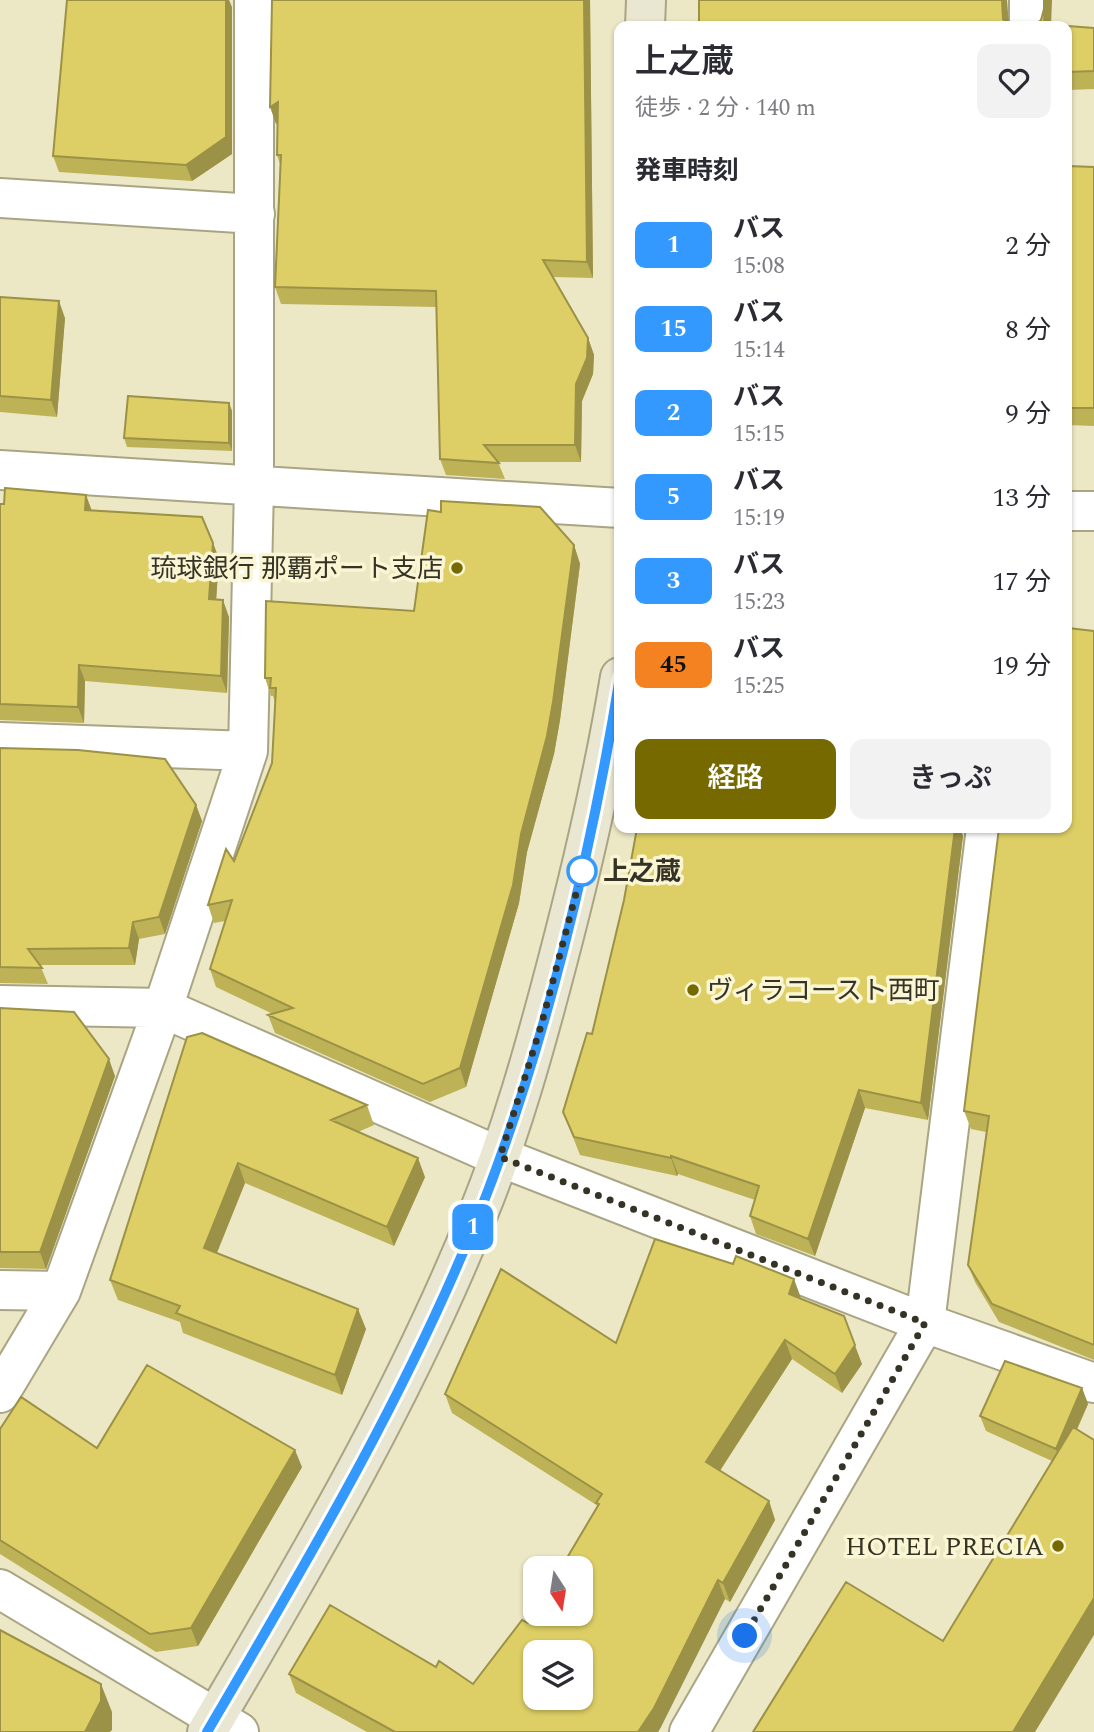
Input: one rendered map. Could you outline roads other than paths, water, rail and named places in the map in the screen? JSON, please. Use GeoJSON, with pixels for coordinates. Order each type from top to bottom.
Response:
{"type":"FeatureCollection","features":[{"type":"Feature","properties":{"kind":"main road"},"geometry":{"type":"LineString","coordinates":[[645,21],[646,0]]}},
{"type":"Feature","properties":{"kind":"main road"},"geometry":{"type":"LineString","coordinates":[[220,1727],[380,1429],[439,1306],[500,1157],[541,1026],[587,850],[614,708]]}},
{"type":"Feature","properties":{"kind":"street"},"geometry":{"type":"LineString","coordinates":[[0,1393],[61,1291],[163,1007],[248,751],[254,486],[254,0]]}},
{"type":"Feature","properties":{"kind":"street"},"geometry":{"type":"LineString","coordinates":[[1029,0],[1029,21]]}},
{"type":"Feature","properties":{"kind":"street"},"geometry":{"type":"LineString","coordinates":[[0,198],[255,214]]}},
{"type":"Feature","properties":{"kind":"street"},"geometry":{"type":"LineString","coordinates":[[0,470],[614,508]]}},
{"type":"Feature","properties":{"kind":"street"},"geometry":{"type":"LineString","coordinates":[[1072,511],[1094,511]]}},
{"type":"Feature","properties":{"kind":"street"},"geometry":{"type":"LineString","coordinates":[[0,742],[248,751]]}},
{"type":"Feature","properties":{"kind":"street"},"geometry":{"type":"LineString","coordinates":[[689,1732],[925,1323],[985,833]]}},
{"type":"Feature","properties":{"kind":"street"},"geometry":{"type":"LineString","coordinates":[[0,1004],[163,1007],[500,1157],[925,1323],[1094,1383]]}},
{"type":"Feature","properties":{"kind":"street"},"geometry":{"type":"LineString","coordinates":[[0,1290],[61,1291]]}},
{"type":"Feature","properties":{"kind":"street"},"geometry":{"type":"LineString","coordinates":[[0,1589],[220,1727]]}},
{"type":"Feature","properties":{"kind":"place","name":"琉球銀行 那覇ポート支店"},"geometry":{"type":"Point","coordinates":[457,568]}},
{"type":"Feature","properties":{"kind":"place","name":"上之蔵"},"geometry":{"type":"Point","coordinates":[582,871]}},
{"type":"Feature","properties":{"kind":"place","name":"ヴィラコースト西町"},"geometry":{"type":"Point","coordinates":[693,990]}},
{"type":"Feature","properties":{"kind":"place","name":"HOTEL PRECIA"},"geometry":{"type":"Point","coordinates":[1058,1546]}}]}
